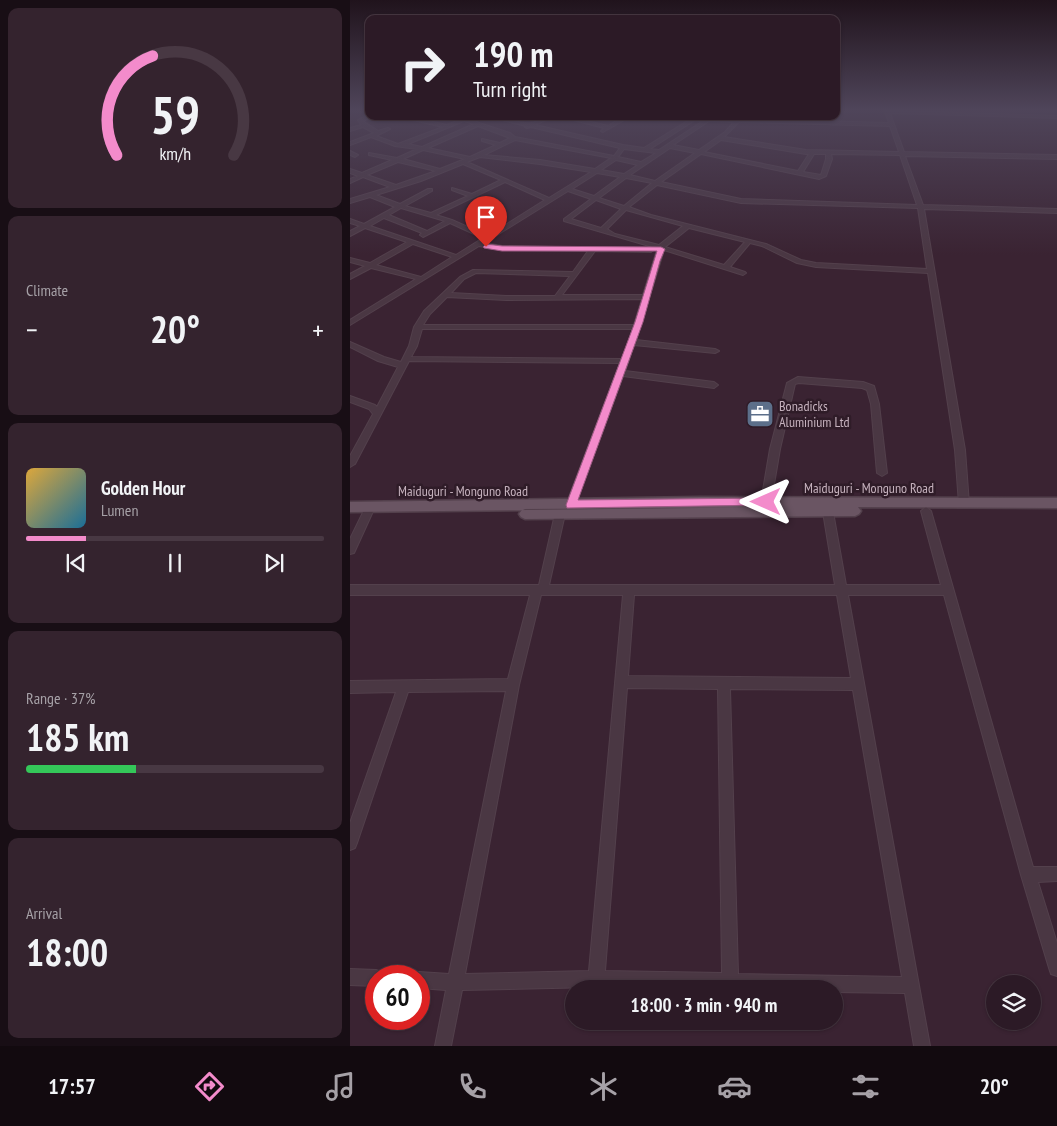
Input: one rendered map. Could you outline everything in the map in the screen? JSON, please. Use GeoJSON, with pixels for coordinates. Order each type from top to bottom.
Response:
{"type":"FeatureCollection","features":[{"type":"Feature","properties":{"kind":"main road","name":"Maiduguri - Monguno Road"},"geometry":{"type":"LineString","coordinates":[[350,514],[368,510],[571,505],[766,502],[1057,503]]}},
{"type":"Feature","properties":{"kind":"main road","name":"Maiduguri - Monguno Road"},"geometry":{"type":"LineString","coordinates":[[350,507],[368,510],[560,514],[1057,511]]}},
{"type":"Feature","properties":{"kind":"street"},"geometry":{"type":"LineString","coordinates":[[387,158],[440,171]]}},
{"type":"Feature","properties":{"kind":"street"},"geometry":{"type":"LineString","coordinates":[[350,181],[401,158]]}},
{"type":"Feature","properties":{"kind":"street"},"geometry":{"type":"LineString","coordinates":[[464,158],[470,159]]}},
{"type":"Feature","properties":{"kind":"street"},"geometry":{"type":"LineString","coordinates":[[350,201],[396,187],[473,158]]}},
{"type":"Feature","properties":{"kind":"street"},"geometry":{"type":"LineString","coordinates":[[491,158],[572,167],[625,176],[741,201],[1057,211]]}},
{"type":"Feature","properties":{"kind":"street"},"geometry":{"type":"LineString","coordinates":[[610,158],[641,164]]}},
{"type":"Feature","properties":{"kind":"street"},"geometry":{"type":"LineString","coordinates":[[651,158],[566,220],[660,249]]}},
{"type":"Feature","properties":{"kind":"street"},"geometry":{"type":"LineString","coordinates":[[605,231],[602,229],[603,227],[626,207],[692,158]]}},
{"type":"Feature","properties":{"kind":"street"},"geometry":{"type":"LineString","coordinates":[[728,158],[822,176],[829,158]]}},
{"type":"Feature","properties":{"kind":"street"},"geometry":{"type":"LineString","coordinates":[[800,173],[809,158]]}},
{"type":"Feature","properties":{"kind":"street"},"geometry":{"type":"LineString","coordinates":[[904,158],[921,208],[960,450],[964,504]]}},
{"type":"Feature","properties":{"kind":"street"},"geometry":{"type":"LineString","coordinates":[[350,323],[614,159]]}},
{"type":"Feature","properties":{"kind":"street"},"geometry":{"type":"LineString","coordinates":[[463,162],[550,200]]}},
{"type":"Feature","properties":{"kind":"street"},"geometry":{"type":"LineString","coordinates":[[572,167],[578,163]]}},
{"type":"Feature","properties":{"kind":"street"},"geometry":{"type":"LineString","coordinates":[[350,171],[396,187]]}},
{"type":"Feature","properties":{"kind":"street"},"geometry":{"type":"LineString","coordinates":[[432,215],[470,195],[504,181]]}},
{"type":"Feature","properties":{"kind":"street"},"geometry":{"type":"LineString","coordinates":[[454,189],[470,195]]}},
{"type":"Feature","properties":{"kind":"street"},"geometry":{"type":"LineString","coordinates":[[567,189],[594,199],[687,226],[764,245],[799,262],[816,265],[931,271]]}},
{"type":"Feature","properties":{"kind":"street"},"geometry":{"type":"LineString","coordinates":[[350,234],[430,190]]}},
{"type":"Feature","properties":{"kind":"street"},"geometry":{"type":"LineString","coordinates":[[353,194],[362,197]]}},
{"type":"Feature","properties":{"kind":"street"},"geometry":{"type":"LineString","coordinates":[[370,195],[450,221],[488,238]]}},
{"type":"Feature","properties":{"kind":"street"},"geometry":{"type":"LineString","coordinates":[[383,215],[427,233]]}},
{"type":"Feature","properties":{"kind":"street"},"geometry":{"type":"LineString","coordinates":[[350,221],[457,257]]}},
{"type":"Feature","properties":{"kind":"street"},"geometry":{"type":"LineString","coordinates":[[350,277],[450,221]]}},
{"type":"Feature","properties":{"kind":"street"},"geometry":{"type":"LineString","coordinates":[[571,505],[637,327],[660,249],[687,226]]}},
{"type":"Feature","properties":{"kind":"street"},"geometry":{"type":"LineString","coordinates":[[725,268],[749,241]]}},
{"type":"Feature","properties":{"kind":"street"},"geometry":{"type":"LineString","coordinates":[[478,244],[502,248],[660,249],[673,251],[743,273]]}},
{"type":"Feature","properties":{"kind":"street"},"geometry":{"type":"LineString","coordinates":[[558,296],[593,249]]}},
{"type":"Feature","properties":{"kind":"street"},"geometry":{"type":"LineString","coordinates":[[350,260],[422,279]]}},
{"type":"Feature","properties":{"kind":"street"},"geometry":{"type":"LineString","coordinates":[[350,464],[413,346],[418,328],[427,312],[462,278],[474,271],[575,274]]}},
{"type":"Feature","properties":{"kind":"street"},"geometry":{"type":"LineString","coordinates":[[444,295],[506,298],[558,296],[646,297]]}},
{"type":"Feature","properties":{"kind":"street"},"geometry":{"type":"LineString","coordinates":[[418,328],[637,327]]}},
{"type":"Feature","properties":{"kind":"street"},"geometry":{"type":"LineString","coordinates":[[631,342],[715,351]]}},
{"type":"Feature","properties":{"kind":"street"},"geometry":{"type":"LineString","coordinates":[[350,344],[381,359],[404,362],[624,361]]}},
{"type":"Feature","properties":{"kind":"street"},"geometry":{"type":"LineString","coordinates":[[620,373],[714,385]]}},
{"type":"Feature","properties":{"kind":"street"},"geometry":{"type":"LineString","coordinates":[[766,502],[784,406],[791,383],[798,380],[863,385],[871,388],[875,404],[882,473]]}},
{"type":"Feature","properties":{"kind":"street"},"geometry":{"type":"LineString","coordinates":[[350,398],[372,407],[377,414]]}},
{"type":"Feature","properties":{"kind":"street"},"geometry":{"type":"LineString","coordinates":[[350,550],[368,510]]}},
{"type":"Feature","properties":{"kind":"street"},"geometry":{"type":"LineString","coordinates":[[926,511],[1028,875],[1056,964]]}},
{"type":"Feature","properties":{"kind":"street"},"geometry":{"type":"LineString","coordinates":[[828,512],[922,1046]]}},
{"type":"Feature","properties":{"kind":"street"},"geometry":{"type":"LineString","coordinates":[[443,1046],[513,685],[560,514]]}},
{"type":"Feature","properties":{"kind":"street"},"geometry":{"type":"LineString","coordinates":[[596,979],[630,589]]}},
{"type":"Feature","properties":{"kind":"street"},"geometry":{"type":"LineString","coordinates":[[350,590],[948,590]]}},
{"type":"Feature","properties":{"kind":"street"},"geometry":{"type":"LineString","coordinates":[[623,682],[859,684]]}},
{"type":"Feature","properties":{"kind":"street"},"geometry":{"type":"LineString","coordinates":[[724,682],[730,980]]}},
{"type":"Feature","properties":{"kind":"street"},"geometry":{"type":"LineString","coordinates":[[350,687],[513,685]]}},
{"type":"Feature","properties":{"kind":"street"},"geometry":{"type":"LineString","coordinates":[[350,843],[404,686]]}},
{"type":"Feature","properties":{"kind":"street"},"geometry":{"type":"LineString","coordinates":[[1028,875],[1057,874]]}},
{"type":"Feature","properties":{"kind":"street"},"geometry":{"type":"LineString","coordinates":[[350,977],[365,978]]}},
{"type":"Feature","properties":{"kind":"street"},"geometry":{"type":"LineString","coordinates":[[430,981],[641,980]]}},
{"type":"Feature","properties":{"kind":"street"},"geometry":{"type":"LineString","coordinates":[[843,984],[911,985]]}},
{"type":"Feature","properties":{"kind":"place","name":"Bonadicks Aluminium Ltd"},"geometry":{"type":"Point","coordinates":[760,414]}},
{"type":"Feature","properties":{"kind":"route"},"geometry":{"type":"LineString","coordinates":[[486,247],[661,249],[639,322],[571,505],[766,502]]}}]}
